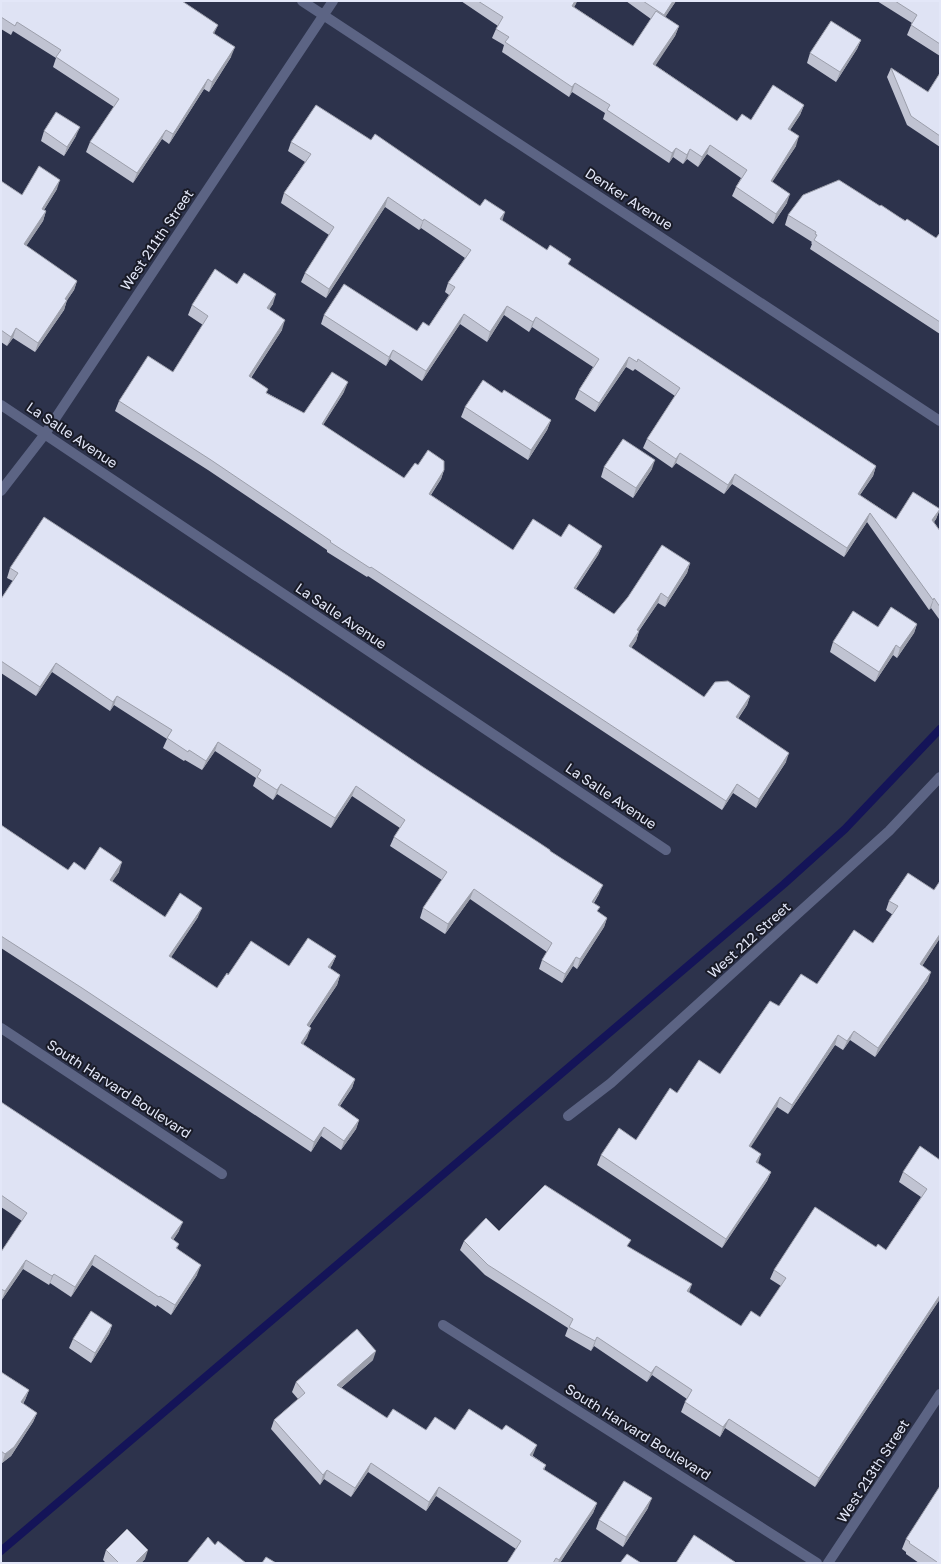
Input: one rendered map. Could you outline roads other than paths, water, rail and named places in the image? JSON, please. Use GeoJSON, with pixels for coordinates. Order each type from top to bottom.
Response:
{"type":"FeatureCollection","features":[{"type":"Feature","properties":{"kind":"street","name":"Denker Avenue"},"geometry":{"type":"LineString","coordinates":[[302,1],[940,421]]}},
{"type":"Feature","properties":{"kind":"street","name":"West 211th Street"},"geometry":{"type":"LineString","coordinates":[[1,491],[45,434],[333,1]]}},
{"type":"Feature","properties":{"kind":"street","name":"La Salle Avenue"},"geometry":{"type":"LineString","coordinates":[[1,405],[666,850]]}},
{"type":"Feature","properties":{"kind":"street","name":"West 212 Street"},"geometry":{"type":"LineString","coordinates":[[568,1116],[611,1083],[884,837],[940,777]]}},
{"type":"Feature","properties":{"kind":"street","name":"South Harvard Boulevard"},"geometry":{"type":"LineString","coordinates":[[1,1028],[222,1174]]}},
{"type":"Feature","properties":{"kind":"street","name":"South Harvard Boulevard"},"geometry":{"type":"LineString","coordinates":[[443,1325],[818,1563]]}},
{"type":"Feature","properties":{"kind":"street","name":"West 213th Street"},"geometry":{"type":"LineString","coordinates":[[828,1563],[940,1394]]}},
{"type":"Feature","properties":{"kind":"waterway"},"geometry":{"type":"LineString","coordinates":[[1,1551],[784,884],[845,829],[940,729]]}}]}
